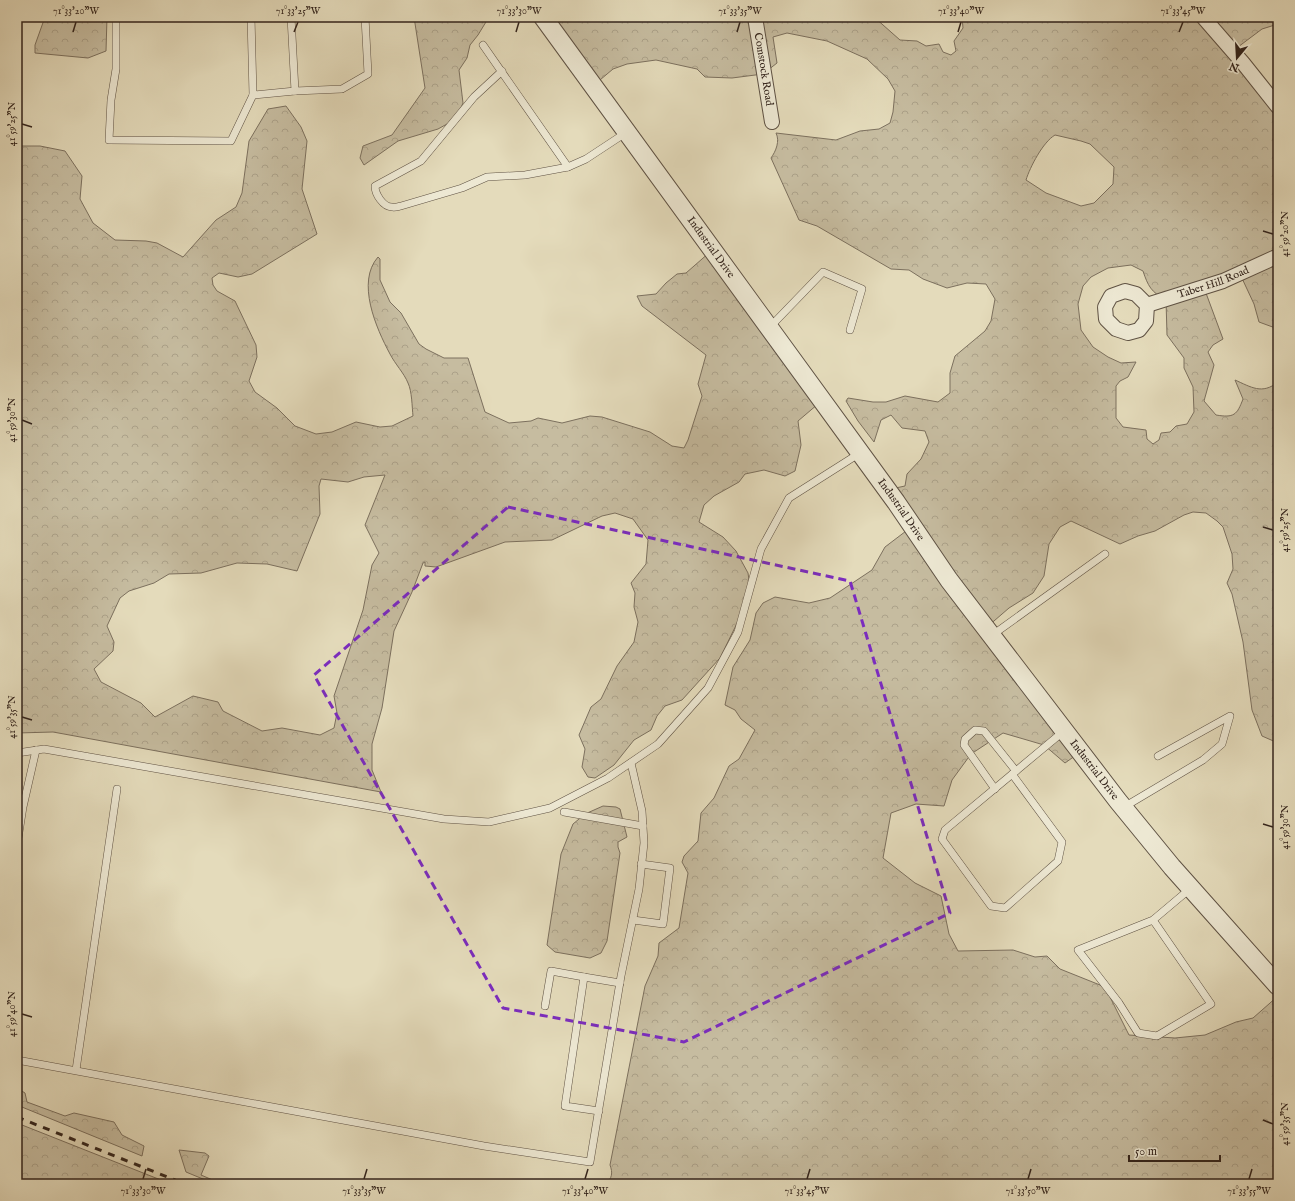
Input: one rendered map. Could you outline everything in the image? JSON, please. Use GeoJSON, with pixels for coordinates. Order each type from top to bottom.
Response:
{"type":"FeatureCollection","features":[{"type":"Feature","properties":{"kind":"street","name":"Industrial Drive"},"geometry":{"type":"LineString","coordinates":[[543,17],[896,502],[949,580],[991,636],[1172,867],[1278,986]]}},
{"type":"Feature","properties":{"kind":"street","name":"Comstock Road"},"geometry":{"type":"LineString","coordinates":[[755,17],[772,122]]}},
{"type":"Feature","properties":{"kind":"street"},"geometry":{"type":"LineString","coordinates":[[1203,17],[1243,63],[1278,107]]}},
{"type":"Feature","properties":{"kind":"street","name":"Taber Hill Road"},"geometry":{"type":"LineString","coordinates":[[1147,305],[1223,281],[1278,256]]}},
{"type":"Feature","properties":{"kind":"lane"},"geometry":{"type":"LineString","coordinates":[[116,17],[116,69],[111,100],[109,140],[231,141],[253,95],[251,17]]}},
{"type":"Feature","properties":{"kind":"lane"},"geometry":{"type":"LineString","coordinates":[[291,17],[295,91]]}},
{"type":"Feature","properties":{"kind":"lane"},"geometry":{"type":"LineString","coordinates":[[253,95],[342,89],[368,74],[365,17]]}},
{"type":"Feature","properties":{"kind":"lane"},"geometry":{"type":"LineString","coordinates":[[483,45],[568,166]]}},
{"type":"Feature","properties":{"kind":"lane"},"geometry":{"type":"LineString","coordinates":[[502,72],[474,97],[422,161],[375,186],[375,192],[385,205],[392,208],[402,206],[462,188],[487,177],[525,175],[568,166],[586,159],[627,132]]}},
{"type":"Feature","properties":{"kind":"lane"},"geometry":{"type":"LineString","coordinates":[[769,328],[823,272],[862,289],[850,330]]}},
{"type":"Feature","properties":{"kind":"lane"},"geometry":{"type":"LineString","coordinates":[[17,753],[44,749],[444,819],[489,822],[550,808],[608,778],[658,744],[708,688],[738,632],[761,549],[789,498],[860,453]]}},
{"type":"Feature","properties":{"kind":"lane"},"geometry":{"type":"LineString","coordinates":[[991,636],[1104,554]]}},
{"type":"Feature","properties":{"kind":"lane"},"geometry":{"type":"LineString","coordinates":[[1124,807],[1203,760],[1222,744],[1230,716],[1158,756]]}},
{"type":"Feature","properties":{"kind":"lane"},"geometry":{"type":"LineString","coordinates":[[995,788],[964,745],[964,739],[975,730],[984,731],[1014,772],[1062,842],[1058,861],[1004,908],[991,906],[942,839],[945,830],[995,788],[1014,772],[1064,731]]}},
{"type":"Feature","properties":{"kind":"lane"},"geometry":{"type":"LineString","coordinates":[[17,845],[23,807],[36,750]]}},
{"type":"Feature","properties":{"kind":"lane"},"geometry":{"type":"LineString","coordinates":[[17,1060],[476,1144],[590,1162],[620,983],[639,889],[644,843],[642,811],[630,763]]}},
{"type":"Feature","properties":{"kind":"lane"},"geometry":{"type":"LineString","coordinates":[[76,1070],[117,789]]}},
{"type":"Feature","properties":{"kind":"lane"},"geometry":{"type":"LineString","coordinates":[[564,812],[643,826]]}},
{"type":"Feature","properties":{"kind":"lane"},"geometry":{"type":"LineString","coordinates":[[633,920],[663,924],[670,868],[641,864]]}},
{"type":"Feature","properties":{"kind":"lane"},"geometry":{"type":"LineString","coordinates":[[1153,920],[1211,1004],[1157,1036],[1138,1033],[1119,1003],[1078,950],[1153,920],[1191,888]]}},
{"type":"Feature","properties":{"kind":"lane"},"geometry":{"type":"LineString","coordinates":[[545,1006],[551,971],[620,983]]}},
{"type":"Feature","properties":{"kind":"lane"},"geometry":{"type":"LineString","coordinates":[[584,977],[565,1106],[599,1111]]}},
{"type":"Feature","properties":{"kind":"highlighted area"},"geometry":{"type":"Polygon","coordinates":[[[508,507],[850,581],[950,913],[684,1042],[503,1008],[314,675],[508,507]]]}},
{"type":"Feature","properties":{"kind":"green space"},"geometry":{"type":"Polygon","coordinates":[[[45,17],[107,17],[106,51],[88,58],[35,53],[35,45],[45,17]]]}},
{"type":"Feature","properties":{"kind":"green space"},"geometry":{"type":"Polygon","coordinates":[[[414,17],[489,17],[470,45],[467,58],[459,70],[463,103],[456,119],[438,129],[398,141],[364,165],[360,158],[363,146],[392,135],[425,88],[414,17]]]}},
{"type":"Feature","properties":{"kind":"green space"},"geometry":{"type":"Polygon","coordinates":[[[545,17],[874,17],[900,40],[917,41],[926,46],[939,44],[943,52],[951,55],[956,51],[954,41],[963,28],[962,17],[1278,17],[1278,24],[1262,29],[1234,50],[1278,109],[1278,329],[1259,322],[1254,304],[1240,274],[1203,285],[1223,339],[1213,345],[1208,352],[1214,365],[1204,401],[1216,415],[1231,415],[1237,412],[1243,399],[1235,380],[1251,387],[1262,389],[1272,386],[1278,382],[1278,743],[1262,736],[1252,710],[1243,642],[1232,594],[1227,583],[1233,569],[1232,554],[1223,527],[1206,513],[1193,512],[1184,515],[1155,531],[1138,536],[1120,544],[1071,521],[1060,527],[1049,544],[1044,576],[1033,593],[1009,608],[987,627],[1079,753],[1065,763],[1044,745],[1003,733],[971,754],[952,780],[944,806],[916,804],[891,813],[883,858],[915,883],[941,896],[949,934],[958,951],[1013,950],[1035,957],[1047,956],[1060,969],[1105,987],[1129,1035],[1175,1038],[1205,1035],[1236,1022],[1253,1018],[1278,996],[1278,1184],[606,1184],[610,1180],[611,1175],[610,1165],[645,986],[658,956],[659,943],[679,928],[688,873],[682,862],[684,856],[698,841],[701,813],[714,798],[729,766],[739,759],[755,730],[741,719],[735,710],[725,705],[733,667],[750,640],[756,613],[763,603],[775,597],[809,603],[830,598],[872,570],[885,547],[910,528],[886,490],[905,486],[907,474],[921,459],[929,442],[925,431],[902,428],[891,415],[881,420],[874,442],[858,421],[846,401],[848,398],[873,402],[886,402],[905,396],[938,402],[950,393],[950,373],[955,356],[985,331],[991,321],[995,299],[986,284],[967,283],[947,288],[923,279],[909,270],[891,269],[817,226],[799,220],[771,158],[777,146],[778,139],[776,133],[836,140],[860,131],[879,129],[890,123],[893,112],[895,91],[888,79],[867,59],[827,41],[787,33],[773,37],[777,63],[763,74],[732,78],[705,77],[697,69],[656,60],[627,64],[613,69],[594,85],[545,17]],[[1055,135],[1050,138],[1038,155],[1026,180],[1046,193],[1081,206],[1094,203],[1113,184],[1114,167],[1090,144],[1055,135]],[[1131,265],[1108,268],[1091,277],[1083,286],[1078,304],[1081,330],[1093,347],[1108,357],[1121,363],[1136,362],[1128,377],[1120,381],[1116,386],[1116,418],[1123,427],[1146,430],[1147,439],[1153,444],[1159,440],[1161,433],[1170,432],[1176,426],[1187,424],[1194,412],[1193,387],[1184,368],[1184,358],[1167,335],[1166,300],[1151,288],[1143,271],[1131,265]]]}},
{"type":"Feature","properties":{"kind":"green space"},"geometry":{"type":"Polygon","coordinates":[[[286,106],[301,127],[307,141],[302,189],[317,234],[252,274],[238,277],[219,273],[212,278],[213,285],[217,291],[235,301],[256,345],[257,357],[249,381],[255,392],[277,408],[295,426],[316,434],[332,432],[356,422],[380,427],[392,426],[413,416],[409,386],[392,358],[379,331],[370,305],[368,292],[369,279],[372,267],[378,257],[380,259],[380,280],[390,302],[401,313],[419,344],[444,358],[468,358],[485,412],[509,423],[531,421],[538,418],[562,423],[590,416],[602,417],[650,432],[672,446],[684,448],[702,396],[698,384],[706,355],[642,306],[637,296],[656,294],[677,274],[686,273],[710,252],[818,404],[798,421],[801,445],[795,471],[785,476],[764,470],[745,474],[739,482],[714,496],[704,505],[699,522],[723,537],[736,551],[748,573],[750,587],[742,613],[720,658],[682,700],[665,706],[657,716],[651,730],[634,740],[614,765],[595,778],[588,777],[582,767],[585,749],[579,735],[591,707],[601,699],[617,666],[634,642],[638,622],[634,607],[635,593],[631,583],[646,564],[648,540],[633,519],[615,513],[602,516],[552,540],[505,542],[436,567],[425,566],[425,562],[423,563],[412,592],[394,631],[382,708],[372,744],[372,770],[381,792],[53,732],[17,733],[17,146],[40,146],[65,151],[82,176],[80,199],[93,223],[115,240],[146,241],[157,243],[183,257],[216,220],[236,207],[242,193],[249,141],[268,109],[286,106]],[[385,475],[364,477],[348,482],[321,479],[319,486],[320,514],[297,571],[267,564],[237,563],[201,573],[169,574],[154,583],[129,591],[120,598],[107,626],[114,642],[113,651],[94,669],[101,682],[141,703],[155,717],[193,696],[218,702],[223,711],[262,731],[282,728],[320,735],[334,728],[337,713],[334,696],[363,610],[372,565],[379,553],[365,525],[385,475]]]}},
{"type":"Feature","properties":{"kind":"green space"},"geometry":{"type":"Polygon","coordinates":[[[603,806],[616,807],[620,809],[627,837],[618,842],[620,853],[607,941],[601,953],[590,958],[555,952],[547,945],[561,854],[573,824],[585,814],[603,806]]]}},
{"type":"Feature","properties":{"kind":"green space"},"geometry":{"type":"Polygon","coordinates":[[[17,1088],[25,1093],[27,1102],[65,1116],[74,1113],[114,1122],[122,1135],[144,1146],[142,1156],[17,1105],[17,1088]]]}},
{"type":"Feature","properties":{"kind":"green space"},"geometry":{"type":"Polygon","coordinates":[[[17,1123],[171,1184],[17,1184],[17,1123]]]}},
{"type":"Feature","properties":{"kind":"green space"},"geometry":{"type":"Polygon","coordinates":[[[179,1150],[205,1153],[209,1156],[201,1175],[222,1184],[215,1184],[186,1172],[179,1150]]]}},
{"type":"Feature","properties":{"kind":"railway"},"geometry":{"type":"LineString","coordinates":[[17,1117],[185,1184]]}}]}
